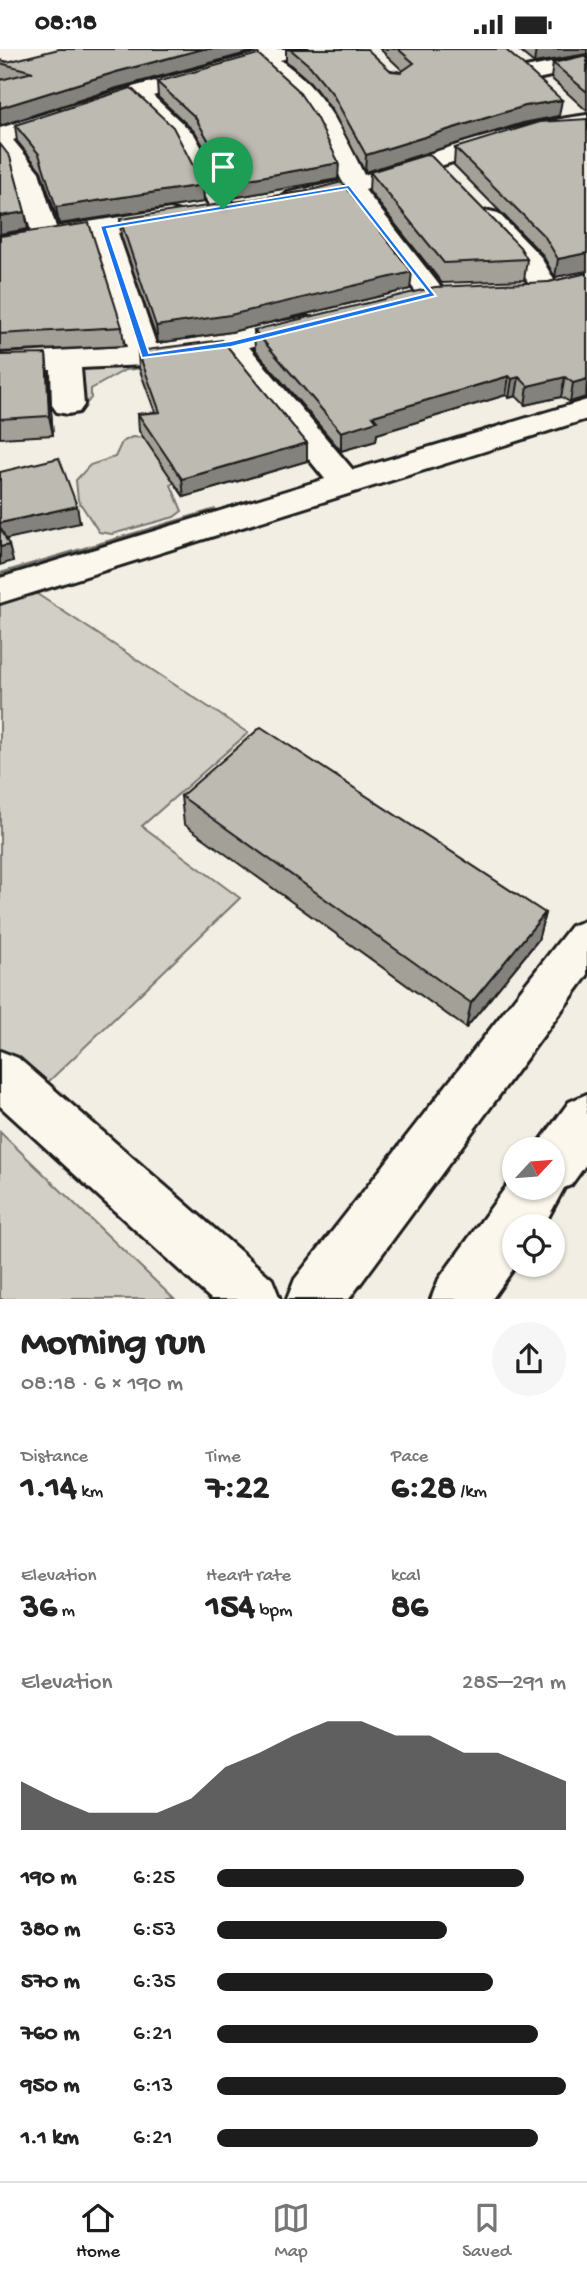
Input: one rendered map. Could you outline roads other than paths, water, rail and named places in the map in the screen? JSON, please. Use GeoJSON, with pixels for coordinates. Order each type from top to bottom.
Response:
{"type":"FeatureCollection","features":[{"type":"Feature","properties":{"kind":"street"},"geometry":{"type":"LineString","coordinates":[[46,236],[27,172],[0,137],[132,95],[296,49]]}},
{"type":"Feature","properties":{"kind":"street"},"geometry":{"type":"LineString","coordinates":[[510,57],[546,90]]}},
{"type":"Feature","properties":{"kind":"street"},"geometry":{"type":"LineString","coordinates":[[262,58],[290,74],[303,87],[327,123],[353,186],[432,297]]}},
{"type":"Feature","properties":{"kind":"street"},"geometry":{"type":"LineString","coordinates":[[528,74],[587,62]]}},
{"type":"Feature","properties":{"kind":"street"},"geometry":{"type":"LineString","coordinates":[[110,79],[186,139],[223,209]]}},
{"type":"Feature","properties":{"kind":"street"},"geometry":{"type":"LineString","coordinates":[[0,244],[259,204],[353,186],[532,130],[580,119]]}},
{"type":"Feature","properties":{"kind":"street"},"geometry":{"type":"LineString","coordinates":[[434,162],[453,182]]}},
{"type":"Feature","properties":{"kind":"street"},"geometry":{"type":"LineString","coordinates":[[472,202],[530,262],[546,288]]}},
{"type":"Feature","properties":{"kind":"street"},"geometry":{"type":"LineString","coordinates":[[103,228],[145,356]]}},
{"type":"Feature","properties":{"kind":"street"},"geometry":{"type":"LineString","coordinates":[[0,363],[145,356],[231,344],[339,318]]}},
{"type":"Feature","properties":{"kind":"street"},"geometry":{"type":"LineString","coordinates":[[231,344],[346,484]]}},
{"type":"Feature","properties":{"kind":"street"},"geometry":{"type":"LineString","coordinates":[[65,361],[68,405]]}},
{"type":"Feature","properties":{"kind":"street"},"geometry":{"type":"LineString","coordinates":[[0,591],[587,409]]}},
{"type":"Feature","properties":{"kind":"street"},"geometry":{"type":"LineString","coordinates":[[315,1299],[587,940]]}},
{"type":"Feature","properties":{"kind":"street"},"geometry":{"type":"LineString","coordinates":[[0,1074],[252,1299]]}},
{"type":"Feature","properties":{"kind":"street"},"geometry":{"type":"LineString","coordinates":[[565,1150],[587,1119]]}},
{"type":"Feature","properties":{"kind":"street"},"geometry":{"type":"LineString","coordinates":[[459,1299],[529,1201]]}},
{"type":"Feature","properties":{"kind":"waterway"},"geometry":{"type":"LineString","coordinates":[[0,577],[215,513]]}}]}
